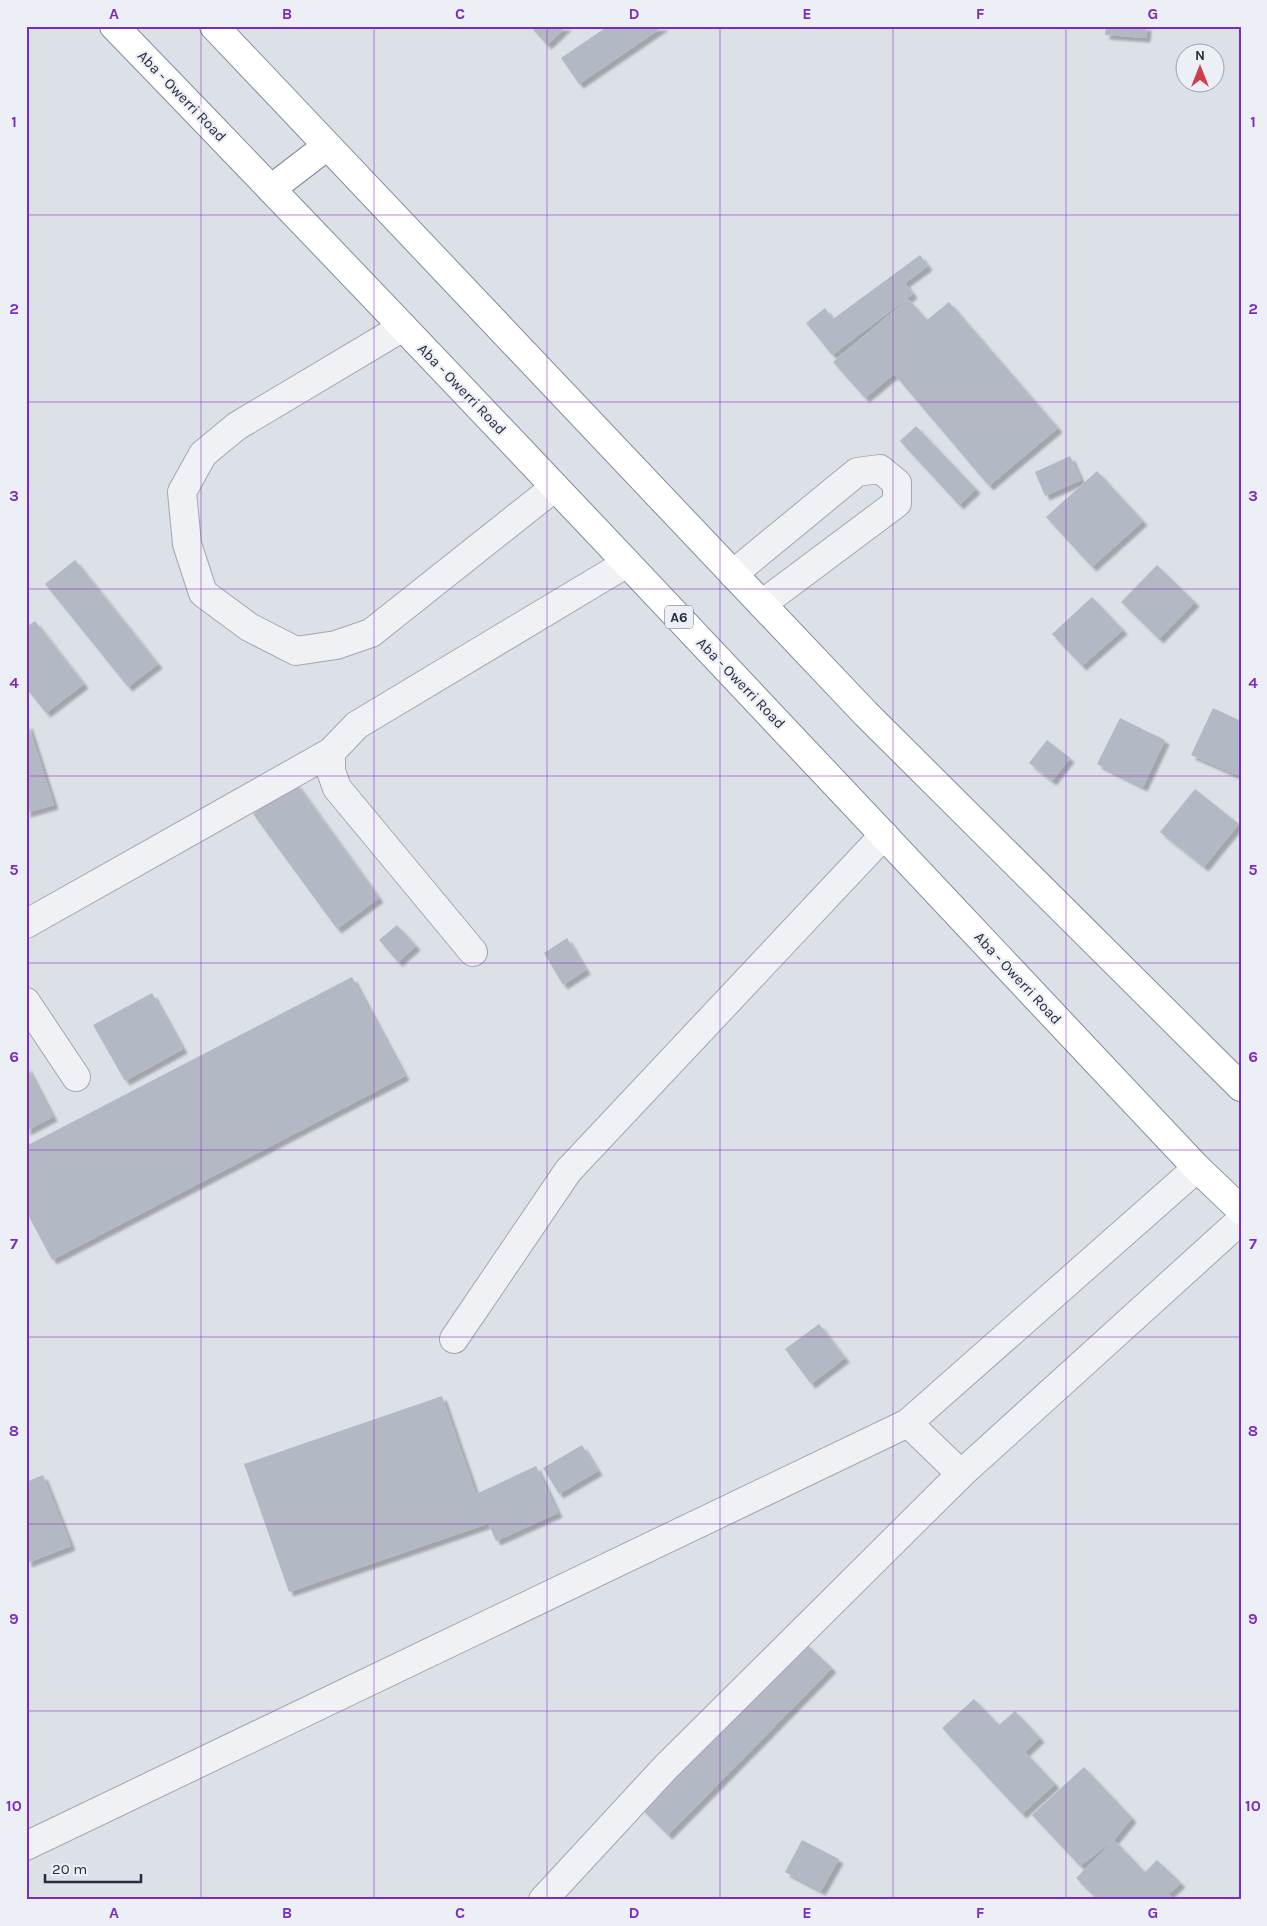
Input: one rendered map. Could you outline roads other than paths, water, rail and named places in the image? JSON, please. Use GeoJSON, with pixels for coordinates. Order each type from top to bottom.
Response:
{"type":"FeatureCollection","features":[{"type":"Feature","properties":{"kind":"highway","name":"Aba - Owerri Road"},"geometry":{"type":"LineString","coordinates":[[114,26],[555,487],[1197,1168],[1241,1210]]}},
{"type":"Feature","properties":{"kind":"highway"},"geometry":{"type":"LineString","coordinates":[[214,26],[866,714],[1241,1087]]}},
{"type":"Feature","properties":{"kind":"highway"},"geometry":{"type":"LineString","coordinates":[[271,189],[327,146]]}},
{"type":"Feature","properties":{"kind":"lane"},"geometry":{"type":"LineString","coordinates":[[403,327],[237,426],[203,454],[182,492],[187,544],[203,593],[249,627],[296,651],[336,645],[371,633],[555,487]]}},
{"type":"Feature","properties":{"kind":"lane"},"geometry":{"type":"LineString","coordinates":[[733,574],[857,472],[880,469],[896,483],[896,503],[762,604]]}},
{"type":"Feature","properties":{"kind":"lane"},"geometry":{"type":"LineString","coordinates":[[26,924],[332,752],[357,725],[627,563]]}},
{"type":"Feature","properties":{"kind":"lane"},"geometry":{"type":"LineString","coordinates":[[332,752],[332,771],[337,788],[473,952]]}},
{"type":"Feature","properties":{"kind":"lane"},"geometry":{"type":"LineString","coordinates":[[454,1339],[568,1172],[884,835]]}},
{"type":"Feature","properties":{"kind":"lane"},"geometry":{"type":"LineString","coordinates":[[26,1002],[76,1077]]}},
{"type":"Feature","properties":{"kind":"lane"},"geometry":{"type":"LineString","coordinates":[[26,1846],[908,1423],[1197,1168]]}},
{"type":"Feature","properties":{"kind":"lane"},"geometry":{"type":"LineString","coordinates":[[543,1900],[664,1768],[961,1474],[1241,1220]]}},
{"type":"Feature","properties":{"kind":"lane"},"geometry":{"type":"LineString","coordinates":[[908,1423],[961,1474]]}}]}
